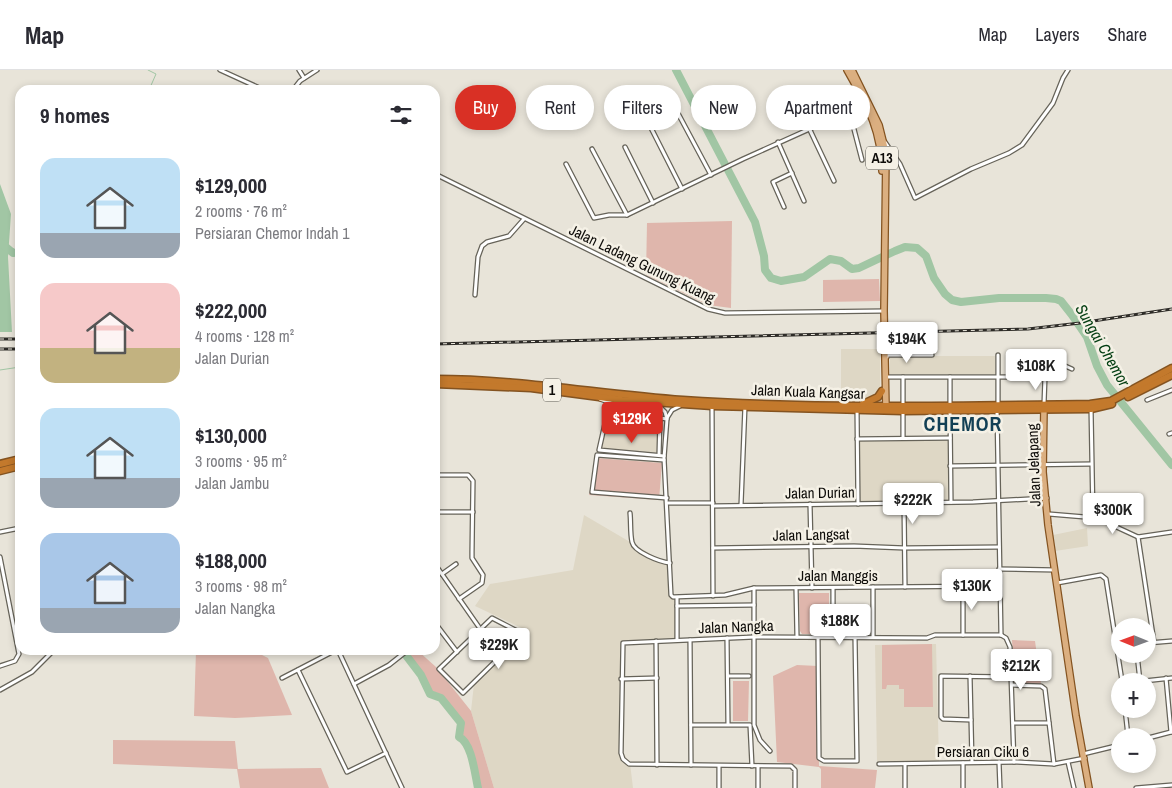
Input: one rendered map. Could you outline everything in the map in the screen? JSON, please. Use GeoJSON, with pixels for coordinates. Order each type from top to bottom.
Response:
{"type":"FeatureCollection","features":[{"type":"Feature","properties":{"kind":"highway","name":"Jalan Kuala Kangsar"},"geometry":{"type":"LineString","coordinates":[[1127,395],[1172,368]]}},
{"type":"Feature","properties":{"kind":"highway","name":"Jalan Kuala Kangsar"},"geometry":{"type":"LineString","coordinates":[[440,384],[531,388],[629,401],[686,404],[884,409],[1044,408],[1091,406],[1112,402],[1172,375]]}},
{"type":"Feature","properties":{"kind":"highway","name":"Jalan Kuala Kangsar"},"geometry":{"type":"LineString","coordinates":[[440,379],[531,383],[630,396],[712,404]]}},
{"type":"Feature","properties":{"kind":"highway"},"geometry":{"type":"LineString","coordinates":[[858,407],[873,401],[881,395],[882,391]]}},
{"type":"Feature","properties":{"kind":"highway"},"geometry":{"type":"LineString","coordinates":[[0,464],[15,460]]}},
{"type":"Feature","properties":{"kind":"highway"},"geometry":{"type":"LineString","coordinates":[[0,471],[15,467]]}},
{"type":"Feature","properties":{"kind":"main road","name":"A13"},"geometry":{"type":"LineString","coordinates":[[846,70],[854,85]]}},
{"type":"Feature","properties":{"kind":"main road","name":"A13"},"geometry":{"type":"LineString","coordinates":[[852,70],[860,85]]}},
{"type":"Feature","properties":{"kind":"main road","name":"A13"},"geometry":{"type":"LineString","coordinates":[[870,105],[884,142],[886,153],[884,215],[886,377]]}},
{"type":"Feature","properties":{"kind":"main road","name":"A13"},"geometry":{"type":"LineString","coordinates":[[870,116],[880,139],[884,215]]}},
{"type":"Feature","properties":{"kind":"main road"},"geometry":{"type":"LineString","coordinates":[[884,409],[882,391],[886,377]]}},
{"type":"Feature","properties":{"kind":"main road"},"geometry":{"type":"LineString","coordinates":[[884,409],[886,377]]}},
{"type":"Feature","properties":{"kind":"main road","name":"Jalan Jelapang"},"geometry":{"type":"LineString","coordinates":[[1044,408],[1046,498],[1055,570]]}},
{"type":"Feature","properties":{"kind":"main road","name":"Jalan Jelapang"},"geometry":{"type":"LineString","coordinates":[[1046,498],[1057,583],[1084,756],[1091,788]]}},
{"type":"Feature","properties":{"kind":"street"},"geometry":{"type":"LineString","coordinates":[[220,70],[253,85]]}},
{"type":"Feature","properties":{"kind":"street"},"geometry":{"type":"LineString","coordinates":[[299,70],[304,78]]}},
{"type":"Feature","properties":{"kind":"street"},"geometry":{"type":"LineString","coordinates":[[296,85],[317,70]]}},
{"type":"Feature","properties":{"kind":"street"},"geometry":{"type":"LineString","coordinates":[[884,142],[897,159],[915,198],[1022,145],[1053,103],[1068,70]]}},
{"type":"Feature","properties":{"kind":"street"},"geometry":{"type":"LineString","coordinates":[[681,117],[711,175]]}},
{"type":"Feature","properties":{"kind":"street"},"geometry":{"type":"LineString","coordinates":[[651,130],[682,189]]}},
{"type":"Feature","properties":{"kind":"street"},"geometry":{"type":"LineString","coordinates":[[566,164],[594,218],[609,215],[627,215],[805,130]]}},
{"type":"Feature","properties":{"kind":"street"},"geometry":{"type":"LineString","coordinates":[[810,130],[834,181]]}},
{"type":"Feature","properties":{"kind":"street"},"geometry":{"type":"LineString","coordinates":[[854,130],[862,160]]}},
{"type":"Feature","properties":{"kind":"street"},"geometry":{"type":"LineString","coordinates":[[778,142],[804,201]]}},
{"type":"Feature","properties":{"kind":"street"},"geometry":{"type":"LineString","coordinates":[[625,147],[653,203]]}},
{"type":"Feature","properties":{"kind":"street"},"geometry":{"type":"LineString","coordinates":[[592,150],[627,215]]}},
{"type":"Feature","properties":{"kind":"street"},"geometry":{"type":"LineString","coordinates":[[784,207],[773,182],[792,173]]}},
{"type":"Feature","properties":{"kind":"street","name":"Jalan Ladang Gunung Kuang"},"geometry":{"type":"LineString","coordinates":[[440,177],[715,311],[884,311]]}},
{"type":"Feature","properties":{"kind":"street"},"geometry":{"type":"LineString","coordinates":[[475,295],[478,257],[482,246],[487,242],[509,236],[524,219]]}},
{"type":"Feature","properties":{"kind":"street"},"geometry":{"type":"LineString","coordinates":[[932,355],[887,355],[886,377],[1045,377]]}},
{"type":"Feature","properties":{"kind":"street"},"geometry":{"type":"LineString","coordinates":[[998,355],[998,500],[1001,635],[1006,638],[1010,647],[1014,762]]}},
{"type":"Feature","properties":{"kind":"street"},"geometry":{"type":"LineString","coordinates":[[1044,408],[1046,370],[1049,366],[1063,365],[1072,369]]}},
{"type":"Feature","properties":{"kind":"street"},"geometry":{"type":"LineString","coordinates":[[903,377],[903,438]]}},
{"type":"Feature","properties":{"kind":"street"},"geometry":{"type":"LineString","coordinates":[[950,377],[950,502]]}},
{"type":"Feature","properties":{"kind":"street"},"geometry":{"type":"LineString","coordinates":[[1147,400],[1172,390]]}},
{"type":"Feature","properties":{"kind":"street"},"geometry":{"type":"LineString","coordinates":[[596,397],[614,404],[661,408],[667,418],[664,460],[671,595],[675,598],[677,606],[676,640]]}},
{"type":"Feature","properties":{"kind":"street"},"geometry":{"type":"LineString","coordinates":[[667,418],[672,410],[686,404]]}},
{"type":"Feature","properties":{"kind":"street"},"geometry":{"type":"LineString","coordinates":[[712,404],[713,596]]}},
{"type":"Feature","properties":{"kind":"street"},"geometry":{"type":"LineString","coordinates":[[741,505],[745,405]]}},
{"type":"Feature","properties":{"kind":"street"},"geometry":{"type":"LineString","coordinates":[[1091,406],[1093,517]]}},
{"type":"Feature","properties":{"kind":"street"},"geometry":{"type":"LineString","coordinates":[[858,407],[858,504]]}},
{"type":"Feature","properties":{"kind":"street"},"geometry":{"type":"LineString","coordinates":[[659,455],[660,418],[658,414],[608,410],[599,450],[664,456]]}},
{"type":"Feature","properties":{"kind":"street"},"geometry":{"type":"LineString","coordinates":[[660,418],[667,418]]}},
{"type":"Feature","properties":{"kind":"street"},"geometry":{"type":"LineString","coordinates":[[857,439],[950,438]]}},
{"type":"Feature","properties":{"kind":"street","name":"Jalan Durian"},"geometry":{"type":"LineString","coordinates":[[664,460],[598,456],[592,492],[667,501],[741,505],[950,502],[1046,498]]}},
{"type":"Feature","properties":{"kind":"street"},"geometry":{"type":"LineString","coordinates":[[950,466],[1092,464]]}},
{"type":"Feature","properties":{"kind":"street"},"geometry":{"type":"LineString","coordinates":[[440,475],[468,476],[473,481],[472,558],[483,575],[482,583],[459,599]]}},
{"type":"Feature","properties":{"kind":"street"},"geometry":{"type":"LineString","coordinates":[[904,503],[905,587]]}},
{"type":"Feature","properties":{"kind":"street"},"geometry":{"type":"LineString","coordinates":[[810,504],[812,588]]}},
{"type":"Feature","properties":{"kind":"street"},"geometry":{"type":"LineString","coordinates":[[440,512],[473,512]]}},
{"type":"Feature","properties":{"kind":"street"},"geometry":{"type":"LineString","coordinates":[[630,514],[632,543],[635,547],[650,557],[670,563]]}},
{"type":"Feature","properties":{"kind":"street"},"geometry":{"type":"LineString","coordinates":[[1048,514],[1093,517],[1138,537],[1172,532]]}},
{"type":"Feature","properties":{"kind":"street"},"geometry":{"type":"LineString","coordinates":[[0,532],[15,529]]}},
{"type":"Feature","properties":{"kind":"street"},"geometry":{"type":"LineString","coordinates":[[1138,537],[1150,618]]}},
{"type":"Feature","properties":{"kind":"street","name":"Jalan Langsat"},"geometry":{"type":"LineString","coordinates":[[713,548],[811,546],[904,548],[999,547]]}},
{"type":"Feature","properties":{"kind":"street"},"geometry":{"type":"LineString","coordinates":[[0,557],[15,626]]}},
{"type":"Feature","properties":{"kind":"street"},"geometry":{"type":"LineString","coordinates":[[442,574],[456,564]]}},
{"type":"Feature","properties":{"kind":"street"},"geometry":{"type":"LineString","coordinates":[[1000,569],[1055,570]]}},
{"type":"Feature","properties":{"kind":"street"},"geometry":{"type":"LineString","coordinates":[[440,571],[481,630]]}},
{"type":"Feature","properties":{"kind":"street"},"geometry":{"type":"LineString","coordinates":[[1057,583],[1104,576],[1113,618]]}},
{"type":"Feature","properties":{"kind":"street","name":"Jalan Manggis"},"geometry":{"type":"LineString","coordinates":[[675,598],[713,596],[754,588],[1000,586]]}},
{"type":"Feature","properties":{"kind":"street"},"geometry":{"type":"LineString","coordinates":[[963,587],[963,635]]}},
{"type":"Feature","properties":{"kind":"street"},"geometry":{"type":"LineString","coordinates":[[754,588],[754,724],[760,740],[770,751]]}},
{"type":"Feature","properties":{"kind":"street"},"geometry":{"type":"LineString","coordinates":[[796,588],[797,637]]}},
{"type":"Feature","properties":{"kind":"street"},"geometry":{"type":"LineString","coordinates":[[833,588],[833,637]]}},
{"type":"Feature","properties":{"kind":"street"},"geometry":{"type":"LineString","coordinates":[[872,588],[873,637]]}},
{"type":"Feature","properties":{"kind":"street"},"geometry":{"type":"LineString","coordinates":[[677,606],[754,605]]}},
{"type":"Feature","properties":{"kind":"street"},"geometry":{"type":"LineString","coordinates":[[492,618],[523,634],[463,693],[439,669],[481,630],[492,618]]}},
{"type":"Feature","properties":{"kind":"street"},"geometry":{"type":"LineString","coordinates":[[440,630],[457,652]]}},
{"type":"Feature","properties":{"kind":"street","name":"Jalan Nangka"},"geometry":{"type":"LineString","coordinates":[[621,679],[623,643],[754,637],[1001,635]]}},
{"type":"Feature","properties":{"kind":"street"},"geometry":{"type":"LineString","coordinates":[[818,637],[820,760],[856,761],[855,637]]}},
{"type":"Feature","properties":{"kind":"street"},"geometry":{"type":"LineString","coordinates":[[727,638],[728,724]]}},
{"type":"Feature","properties":{"kind":"street"},"geometry":{"type":"LineString","coordinates":[[690,640],[691,765]]}},
{"type":"Feature","properties":{"kind":"street"},"geometry":{"type":"LineString","coordinates":[[1156,642],[1172,640]]}},
{"type":"Feature","properties":{"kind":"street"},"geometry":{"type":"LineString","coordinates":[[656,641],[657,765]]}},
{"type":"Feature","properties":{"kind":"street"},"geometry":{"type":"LineString","coordinates":[[0,666],[15,662],[19,655]]}},
{"type":"Feature","properties":{"kind":"street"},"geometry":{"type":"LineString","coordinates":[[0,690],[32,672],[49,655]]}},
{"type":"Feature","properties":{"kind":"street"},"geometry":{"type":"LineString","coordinates":[[282,678],[327,655]]}},
{"type":"Feature","properties":{"kind":"street"},"geometry":{"type":"LineString","coordinates":[[340,655],[402,788]]}},
{"type":"Feature","properties":{"kind":"street"},"geometry":{"type":"LineString","coordinates":[[354,684],[402,655]]}},
{"type":"Feature","properties":{"kind":"street"},"geometry":{"type":"LineString","coordinates":[[298,670],[347,772],[386,753]]}},
{"type":"Feature","properties":{"kind":"street"},"geometry":{"type":"LineString","coordinates":[[728,676],[749,676]]}},
{"type":"Feature","properties":{"kind":"street"},"geometry":{"type":"LineString","coordinates":[[971,720],[943,719],[941,717],[942,676],[1011,677]]}},
{"type":"Feature","properties":{"kind":"street"},"geometry":{"type":"LineString","coordinates":[[970,676],[972,762]]}},
{"type":"Feature","properties":{"kind":"street"},"geometry":{"type":"LineString","coordinates":[[657,678],[621,679],[621,754],[623,759],[629,764],[791,766],[795,770],[795,788]]}},
{"type":"Feature","properties":{"kind":"street"},"geometry":{"type":"LineString","coordinates":[[1156,736],[1172,732],[1166,678]]}},
{"type":"Feature","properties":{"kind":"street"},"geometry":{"type":"LineString","coordinates":[[1156,679],[1172,678]]}},
{"type":"Feature","properties":{"kind":"street"},"geometry":{"type":"LineString","coordinates":[[1012,685],[1041,686],[1045,689],[1054,764]]}},
{"type":"Feature","properties":{"kind":"street"},"geometry":{"type":"LineString","coordinates":[[1013,722],[1049,723]]}},
{"type":"Feature","properties":{"kind":"street"},"geometry":{"type":"LineString","coordinates":[[691,725],[750,725],[752,766]]}},
{"type":"Feature","properties":{"kind":"street","name":"Persiaran Ciku 6"},"geometry":{"type":"LineString","coordinates":[[879,764],[1014,762],[1054,764],[1068,762],[1111,748]]}},
{"type":"Feature","properties":{"kind":"street"},"geometry":{"type":"LineString","coordinates":[[999,762],[1000,788]]}},
{"type":"Feature","properties":{"kind":"street"},"geometry":{"type":"LineString","coordinates":[[1068,762],[1074,788]]}},
{"type":"Feature","properties":{"kind":"street"},"geometry":{"type":"LineString","coordinates":[[963,763],[963,788]]}},
{"type":"Feature","properties":{"kind":"street"},"geometry":{"type":"LineString","coordinates":[[905,764],[905,788]]}},
{"type":"Feature","properties":{"kind":"street"},"geometry":{"type":"LineString","coordinates":[[719,766],[719,788]]}},
{"type":"Feature","properties":{"kind":"street"},"geometry":{"type":"LineString","coordinates":[[758,766],[758,788]]}},
{"type":"Feature","properties":{"kind":"street"},"geometry":{"type":"LineString","coordinates":[[1136,788],[1172,785]]}},
{"type":"Feature","properties":{"kind":"shaded area"},"geometry":{"type":"Polygon","coordinates":[[[0,184],[11,214],[8,257],[12,332],[0,332],[0,184]]]}},
{"type":"Feature","properties":{"kind":"shaded area"},"geometry":{"type":"Polygon","coordinates":[[[732,221],[731,308],[708,305],[646,275],[647,223],[732,221]]]}},
{"type":"Feature","properties":{"kind":"shaded area"},"geometry":{"type":"Polygon","coordinates":[[[879,279],[880,301],[823,302],[823,280],[879,279]]]}},
{"type":"Feature","properties":{"kind":"shaded area"},"geometry":{"type":"Polygon","coordinates":[[[841,349],[880,349],[880,395],[865,400],[841,400],[841,349]]]}},
{"type":"Feature","properties":{"kind":"shaded area"},"geometry":{"type":"Polygon","coordinates":[[[890,356],[995,356],[995,374],[890,374],[890,356]]]}},
{"type":"Feature","properties":{"kind":"shaded area"},"geometry":{"type":"Polygon","coordinates":[[[606,407],[659,411],[662,414],[662,463],[596,458],[606,407]]]}},
{"type":"Feature","properties":{"kind":"shaded area"},"geometry":{"type":"Polygon","coordinates":[[[855,438],[950,438],[951,502],[855,503],[855,438]]]}},
{"type":"Feature","properties":{"kind":"shaded area"},"geometry":{"type":"Polygon","coordinates":[[[596,458],[662,463],[659,500],[589,495],[596,458]]]}},
{"type":"Feature","properties":{"kind":"shaded area"},"geometry":{"type":"Polygon","coordinates":[[[584,515],[671,566],[671,595],[676,598],[677,640],[623,643],[620,748],[630,763],[633,788],[494,788],[471,711],[474,684],[528,631],[475,606],[490,584],[573,570],[584,515]]]}},
{"type":"Feature","properties":{"kind":"shaded area"},"geometry":{"type":"Polygon","coordinates":[[[1087,528],[1088,546],[1055,551],[1053,535],[1087,528]]]}},
{"type":"Feature","properties":{"kind":"shaded area"},"geometry":{"type":"Polygon","coordinates":[[[799,593],[829,593],[829,631],[826,634],[802,634],[800,631],[799,593]]]}},
{"type":"Feature","properties":{"kind":"shaded area"},"geometry":{"type":"Polygon","coordinates":[[[1012,640],[1035,641],[1041,684],[1015,683],[1012,640]]]}},
{"type":"Feature","properties":{"kind":"shaded area"},"geometry":{"type":"Polygon","coordinates":[[[932,644],[933,707],[904,707],[904,689],[899,689],[899,685],[887,685],[886,689],[882,689],[882,645],[932,644]]]}},
{"type":"Feature","properties":{"kind":"shaded area"},"geometry":{"type":"Polygon","coordinates":[[[936,644],[939,761],[877,762],[875,645],[936,644]]]}},
{"type":"Feature","properties":{"kind":"shaded area"},"geometry":{"type":"Polygon","coordinates":[[[196,655],[262,655],[268,658],[292,715],[235,718],[194,716],[196,655]]]}},
{"type":"Feature","properties":{"kind":"shaded area"},"geometry":{"type":"Polygon","coordinates":[[[405,655],[423,655],[436,667],[471,711],[494,788],[478,788],[470,752],[459,737],[461,723],[441,698],[430,694],[421,675],[405,655]]]}},
{"type":"Feature","properties":{"kind":"shaded area"},"geometry":{"type":"Polygon","coordinates":[[[797,665],[818,666],[819,766],[877,770],[875,788],[821,788],[821,769],[819,767],[777,762],[773,676],[797,665]]]}},
{"type":"Feature","properties":{"kind":"shaded area"},"geometry":{"type":"Polygon","coordinates":[[[733,681],[749,681],[748,721],[733,721],[733,681]]]}},
{"type":"Feature","properties":{"kind":"shaded area"},"geometry":{"type":"Polygon","coordinates":[[[113,740],[235,741],[238,769],[321,768],[329,788],[240,788],[237,769],[113,764],[113,740]]]}},
{"type":"Feature","properties":{"kind":"waterway"},"geometry":{"type":"LineString","coordinates":[[148,70],[156,74],[151,85]]}},
{"type":"Feature","properties":{"kind":"waterway","name":"Sungai Chemor"},"geometry":{"type":"LineString","coordinates":[[676,70],[755,222],[764,256],[765,270],[771,278],[781,281],[804,277],[830,259],[841,261],[852,269],[859,268],[905,247],[917,248],[926,256],[934,278],[945,294],[952,300],[961,302],[999,298],[1046,298],[1061,301],[1087,337],[1097,366],[1107,385],[1172,465]]}},
{"type":"Feature","properties":{"kind":"waterway"},"geometry":{"type":"LineString","coordinates":[[0,242],[15,253]]}},
{"type":"Feature","properties":{"kind":"waterway"},"geometry":{"type":"LineString","coordinates":[[0,370],[15,368]]}},
{"type":"Feature","properties":{"kind":"waterway"},"geometry":{"type":"LineString","coordinates":[[406,655],[421,675],[430,694],[441,698],[461,723],[459,737],[470,752],[478,788]]}},
{"type":"Feature","properties":{"kind":"railway"},"geometry":{"type":"LineString","coordinates":[[440,344],[1028,329],[1172,309]]}},
{"type":"Feature","properties":{"kind":"railway"},"geometry":{"type":"LineString","coordinates":[[0,339],[15,339]]}},
{"type":"Feature","properties":{"kind":"railway"},"geometry":{"type":"LineString","coordinates":[[0,349],[15,349]]}},
{"type":"Feature","properties":{"kind":"district","name":"CHEMOR"},"geometry":{"type":"Point","coordinates":[963,424]}}]}
